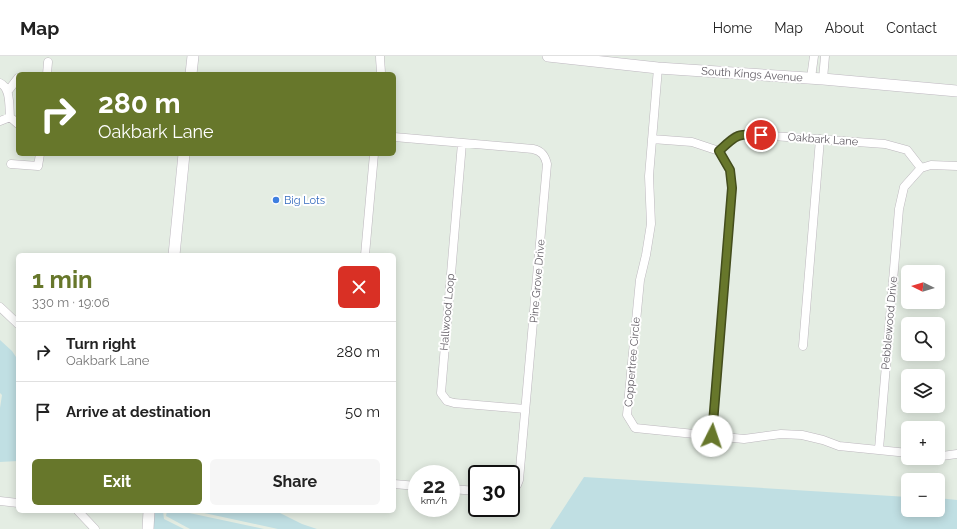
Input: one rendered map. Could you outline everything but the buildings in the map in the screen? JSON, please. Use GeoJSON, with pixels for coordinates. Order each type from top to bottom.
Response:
{"type":"FeatureCollection","features":[{"type":"Feature","properties":{"kind":"street"},"geometry":{"type":"LineString","coordinates":[[191,72],[193,56]]}},
{"type":"Feature","properties":{"kind":"street"},"geometry":{"type":"LineString","coordinates":[[380,56],[379,66],[381,71]]}},
{"type":"Feature","properties":{"kind":"street"},"geometry":{"type":"LineString","coordinates":[[381,71],[384,56]]}},
{"type":"Feature","properties":{"kind":"street","name":"South Kings Avenue"},"geometry":{"type":"LineString","coordinates":[[548,56],[658,68],[812,78],[957,91]]}},
{"type":"Feature","properties":{"kind":"street"},"geometry":{"type":"LineString","coordinates":[[812,78],[814,56]]}},
{"type":"Feature","properties":{"kind":"street"},"geometry":{"type":"LineString","coordinates":[[823,79],[825,56]]}},
{"type":"Feature","properties":{"kind":"street"},"geometry":{"type":"LineString","coordinates":[[47,72],[48,62]]}},
{"type":"Feature","properties":{"kind":"street","name":"Coppertree Circle"},"geometry":{"type":"LineString","coordinates":[[658,68],[649,176],[651,224],[640,280],[627,415],[635,428],[744,439],[781,434],[802,435],[839,446],[901,451]]}},
{"type":"Feature","properties":{"kind":"street"},"geometry":{"type":"LineString","coordinates":[[8,91],[16,81]]}},
{"type":"Feature","properties":{"kind":"street"},"geometry":{"type":"LineString","coordinates":[[0,83],[4,85],[8,91],[10,117],[16,122]]}},
{"type":"Feature","properties":{"kind":"street"},"geometry":{"type":"LineString","coordinates":[[0,121],[10,117]]}},
{"type":"Feature","properties":{"kind":"street","name":"Oakbark Lane"},"geometry":{"type":"LineString","coordinates":[[719,151],[734,137],[746,134],[885,144],[907,150],[921,168]]}},
{"type":"Feature","properties":{"kind":"street"},"geometry":{"type":"LineString","coordinates":[[396,137],[462,143]]}},
{"type":"Feature","properties":{"kind":"street"},"geometry":{"type":"LineString","coordinates":[[652,139],[692,142],[719,151],[730,170],[732,188],[712,436]]}},
{"type":"Feature","properties":{"kind":"street"},"geometry":{"type":"LineString","coordinates":[[803,346],[820,139]]}},
{"type":"Feature","properties":{"kind":"street","name":"Pine Grove Drive"},"geometry":{"type":"LineString","coordinates":[[462,143],[533,149],[543,153],[547,164],[520,468]]}},
{"type":"Feature","properties":{"kind":"street","name":"Hallwood Loop"},"geometry":{"type":"LineString","coordinates":[[462,143],[441,393],[447,401],[454,403],[525,409]]}},
{"type":"Feature","properties":{"kind":"street"},"geometry":{"type":"LineString","coordinates":[[11,164],[38,166],[40,156]]}},
{"type":"Feature","properties":{"kind":"street"},"geometry":{"type":"LineString","coordinates":[[174,253],[184,156]]}},
{"type":"Feature","properties":{"kind":"street"},"geometry":{"type":"LineString","coordinates":[[365,253],[374,156]]}},
{"type":"Feature","properties":{"kind":"street"},"geometry":{"type":"LineString","coordinates":[[921,168],[931,165],[957,166]]}},
{"type":"Feature","properties":{"kind":"street","name":"Pebblewood Drive"},"geometry":{"type":"LineString","coordinates":[[879,449],[899,209],[904,187],[921,168]]}},
{"type":"Feature","properties":{"kind":"street"},"geometry":{"type":"LineString","coordinates":[[0,308],[16,322]]}},
{"type":"Feature","properties":{"kind":"street"},"geometry":{"type":"LineString","coordinates":[[945,456],[957,454]]}},
{"type":"Feature","properties":{"kind":"street"},"geometry":{"type":"LineString","coordinates":[[396,484],[408,485]]}},
{"type":"Feature","properties":{"kind":"street"},"geometry":{"type":"LineString","coordinates":[[0,501],[16,503]]}},
{"type":"Feature","properties":{"kind":"street"},"geometry":{"type":"LineString","coordinates":[[80,513],[95,529]]}},
{"type":"Feature","properties":{"kind":"street"},"geometry":{"type":"LineString","coordinates":[[148,529],[149,513]]}},
{"type":"Feature","properties":{"kind":"shaded area"},"geometry":{"type":"Polygon","coordinates":[[[0,340],[16,357],[16,461],[0,462],[0,408],[2,395],[0,393],[0,340]]]}},
{"type":"Feature","properties":{"kind":"shaded area"},"geometry":{"type":"Polygon","coordinates":[[[584,477],[901,497],[901,517],[945,517],[945,499],[957,500],[957,529],[550,529],[584,477]]]}},
{"type":"Feature","properties":{"kind":"shaded area"},"geometry":{"type":"Polygon","coordinates":[[[153,513],[163,513],[164,519],[184,529],[152,529],[153,513]]]}},
{"type":"Feature","properties":{"kind":"shaded area"},"geometry":{"type":"Polygon","coordinates":[[[167,513],[189,513],[264,529],[190,529],[166,516],[167,513]]]}},
{"type":"Feature","properties":{"kind":"shaded area"},"geometry":{"type":"Polygon","coordinates":[[[204,513],[280,513],[302,524],[317,529],[278,529],[204,513]]]}},
{"type":"Feature","properties":{"kind":"place","name":"Big Lots"},"geometry":{"type":"Point","coordinates":[276,200]}},
{"type":"Feature","properties":{"kind":"route"},"geometry":{"type":"LineString","coordinates":[[712,436],[732,188],[730,170],[719,151],[734,137],[746,134],[761,135]]}}]}
